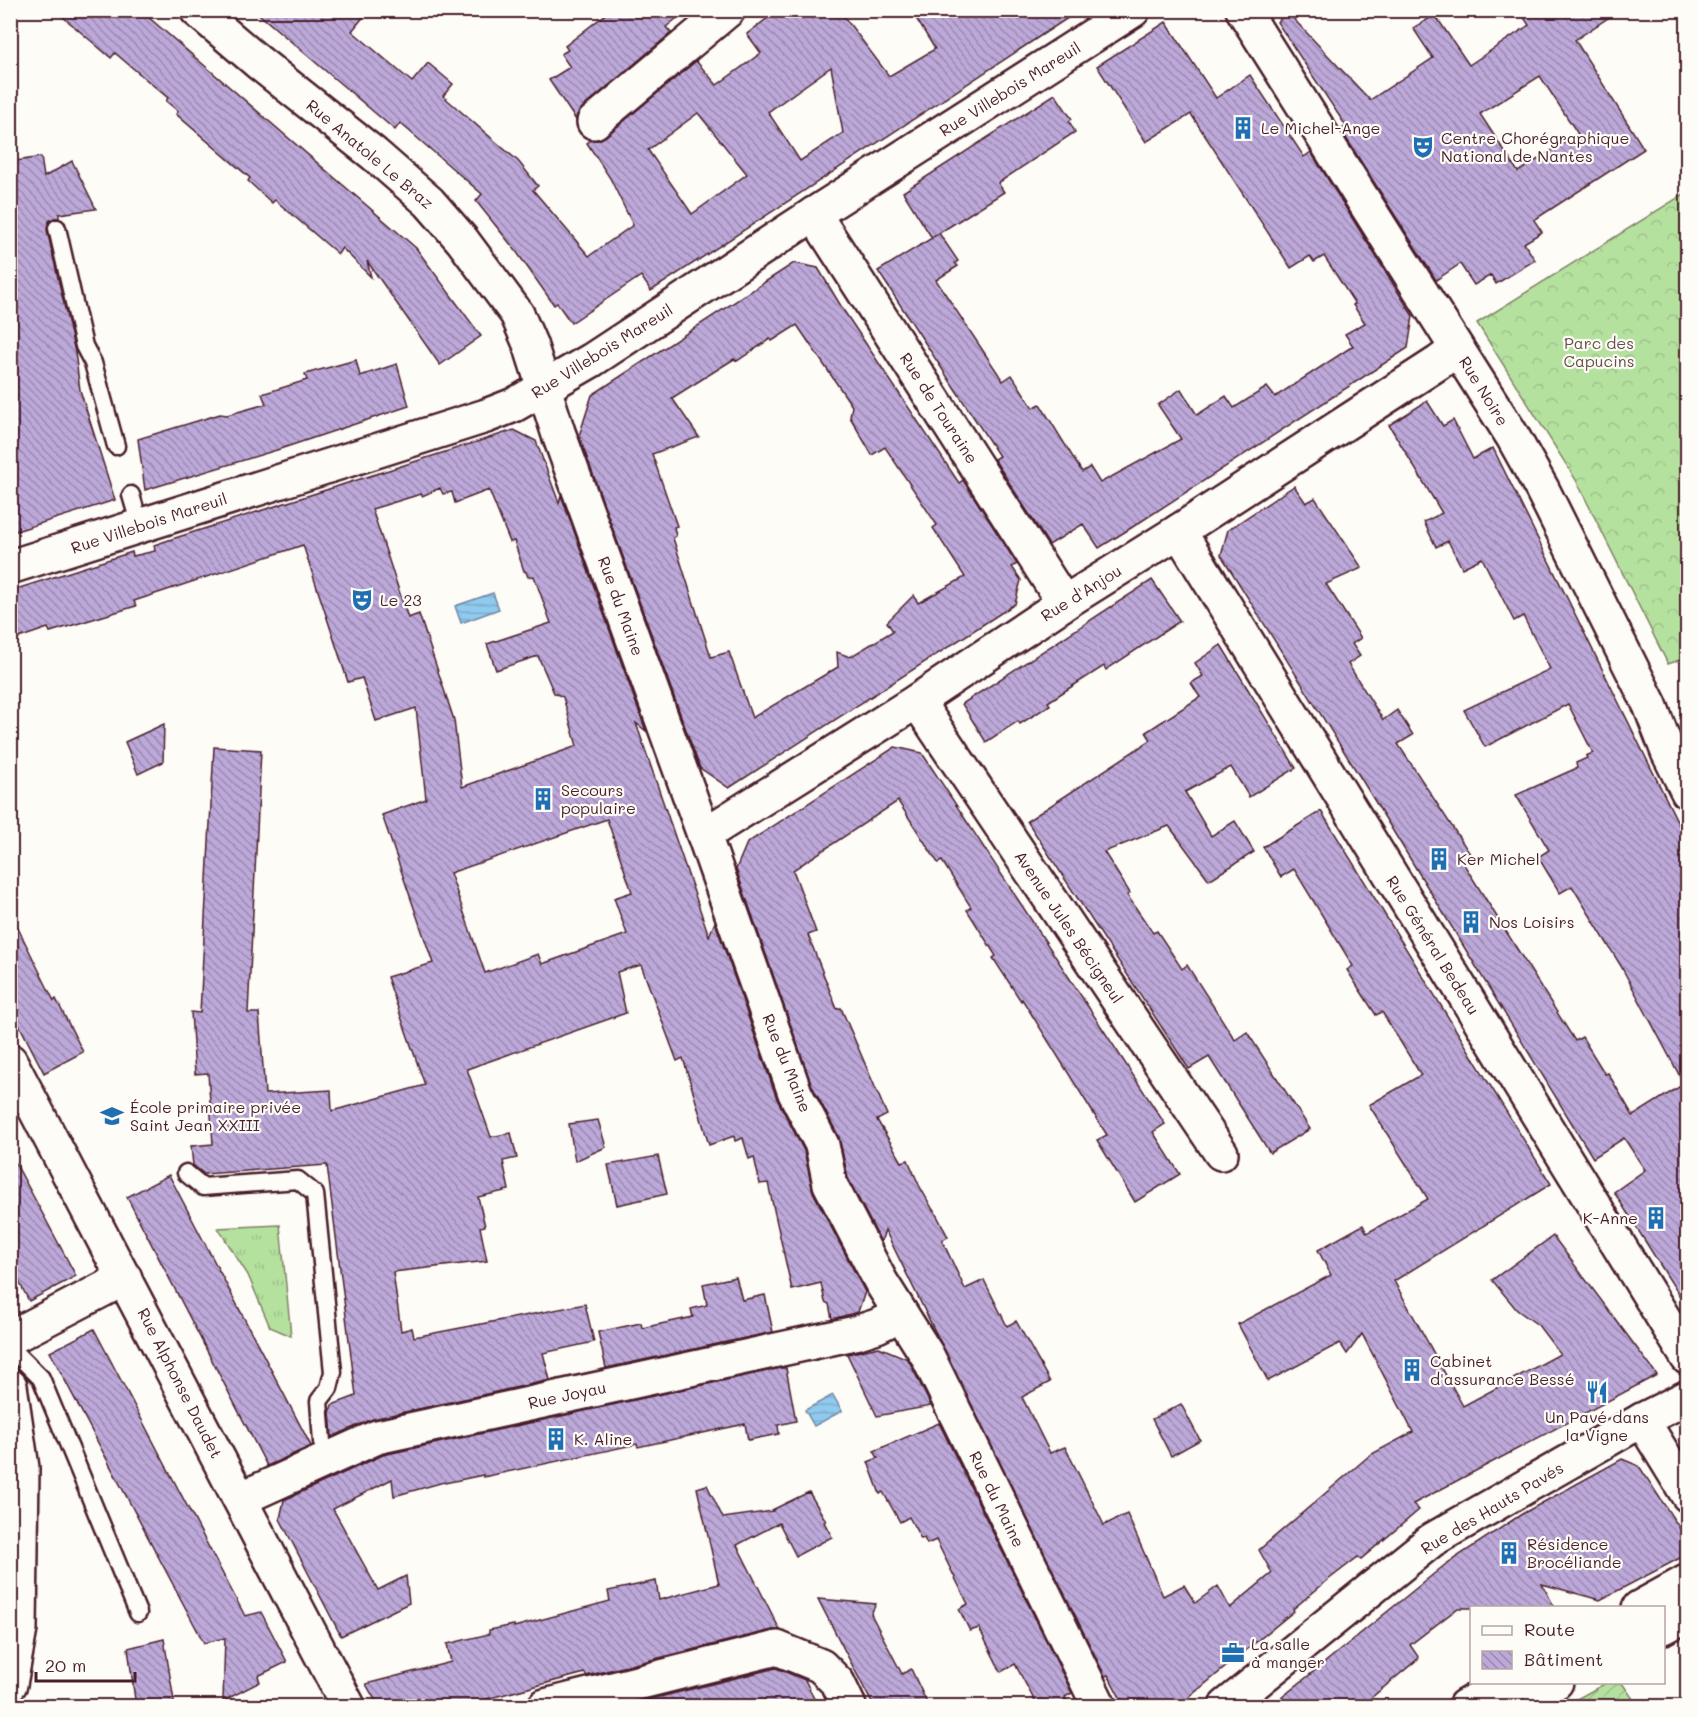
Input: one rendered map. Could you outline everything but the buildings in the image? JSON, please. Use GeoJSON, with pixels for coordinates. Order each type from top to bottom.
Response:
{"type":"FeatureCollection","features":[{"type":"Feature","properties":{"kind":"street","name":"Rue Anatole Le Braz"},"geometry":{"type":"LineString","coordinates":[[197,10],[258,62],[374,153],[429,202],[462,240],[517,314],[545,388]]}},
{"type":"Feature","properties":{"kind":"street"},"geometry":{"type":"LineString","coordinates":[[594,122],[728,10]]}},
{"type":"Feature","properties":{"kind":"street","name":"Rue Villebois Mareuil"},"geometry":{"type":"LineString","coordinates":[[10,567],[486,416],[514,405],[608,350],[814,214],[1133,10]]}},
{"type":"Feature","properties":{"kind":"street","name":"Rue Noire"},"geometry":{"type":"LineString","coordinates":[[1243,10],[1507,428],[1542,489],[1650,705],[1668,752],[1688,792]]}},
{"type":"Feature","properties":{"kind":"street","name":"Rue de Touraine"},"geometry":{"type":"LineString","coordinates":[[814,214],[1064,603]]}},
{"type":"Feature","properties":{"kind":"street","name":"Rue d'Anjou"},"geometry":{"type":"LineString","coordinates":[[704,835],[1179,531],[1457,349]]}},
{"type":"Feature","properties":{"kind":"street","name":"Rue du Maine"},"geometry":{"type":"LineString","coordinates":[[545,388],[561,439],[795,1093],[822,1145],[830,1184],[881,1282],[927,1355],[1099,1707]]}},
{"type":"Feature","properties":{"kind":"street","name":"Rue Général Bedeau"},"geometry":{"type":"LineString","coordinates":[[1179,531],[1688,1358]]}},
{"type":"Feature","properties":{"kind":"street","name":"Avenue Jules Bécigneul"},"geometry":{"type":"LineString","coordinates":[[917,700],[1221,1153]]}},
{"type":"Feature","properties":{"kind":"street","name":"Rue Alphonse Daudet"},"geometry":{"type":"LineString","coordinates":[[10,1061],[126,1278],[348,1707]]}},
{"type":"Feature","properties":{"kind":"street"},"geometry":{"type":"LineString","coordinates":[[10,1338],[126,1278]]}},
{"type":"Feature","properties":{"kind":"street","name":"Rue Joyau"},"geometry":{"type":"LineString","coordinates":[[240,1499],[377,1437],[855,1333],[877,1326],[901,1314]]}},
{"type":"Feature","properties":{"kind":"street"},"geometry":{"type":"LineString","coordinates":[[10,1386],[22,1468],[20,1629],[10,1684]]}},
{"type":"Feature","properties":{"kind":"street","name":"Rue des Hauts Pavés"},"geometry":{"type":"LineString","coordinates":[[1226,1707],[1432,1540],[1688,1396]]}},
{"type":"Feature","properties":{"kind":"street"},"geometry":{"type":"LineString","coordinates":[[1642,1420],[1688,1495]]}},
{"type":"Feature","properties":{"kind":"street"},"geometry":{"type":"LineString","coordinates":[[1643,1606],[1688,1581]]}},
{"type":"Feature","properties":{"kind":"street"},"geometry":{"type":"LineString","coordinates":[[1665,1626],[1688,1614]]}},
{"type":"Feature","properties":{"kind":"street"},"geometry":{"type":"LineString","coordinates":[[545,1707],[777,1648],[821,1666],[838,1683],[849,1707]]}},
{"type":"Feature","properties":{"kind":"street"},"geometry":{"type":"LineString","coordinates":[[1465,1707],[1516,1696],[1553,1684]]}},
{"type":"Feature","properties":{"kind":"lane"},"geometry":{"type":"LineString","coordinates":[[57,228],[84,346],[93,363],[116,446]]}},
{"type":"Feature","properties":{"kind":"lane"},"geometry":{"type":"LineString","coordinates":[[130,495],[140,526]]}},
{"type":"Feature","properties":{"kind":"lane"},"geometry":{"type":"LineString","coordinates":[[186,1173],[203,1187],[298,1180],[315,1194],[333,1372],[329,1388],[319,1401],[322,1442],[328,1458]]}},
{"type":"Feature","properties":{"kind":"lane"},"geometry":{"type":"LineString","coordinates":[[10,1347],[42,1378],[138,1612]]}},
{"type":"Feature","properties":{"kind":"green space","name":"Parc des Capucins"},"geometry":{"type":"Polygon","coordinates":[[[1687,192],[1688,657],[1668,664],[1576,480],[1477,323],[1687,192]]]}},
{"type":"Feature","properties":{"kind":"green space"},"geometry":{"type":"Polygon","coordinates":[[[280,1225],[291,1336],[270,1327],[248,1275],[218,1228],[280,1225]]]}},
{"type":"Feature","properties":{"kind":"green space"},"geometry":{"type":"Polygon","coordinates":[[[1604,1684],[1623,1684],[1638,1706],[1564,1706],[1604,1684]]]}},
{"type":"Feature","properties":{"kind":"water"},"geometry":{"type":"Polygon","coordinates":[[[493,593],[499,609],[461,623],[455,606],[493,593]]]}},
{"type":"Feature","properties":{"kind":"water"},"geometry":{"type":"Polygon","coordinates":[[[833,1395],[842,1411],[814,1426],[805,1410],[833,1395]]]}},
{"type":"Feature","properties":{"kind":"tram line"},"geometry":{"type":"LineString","coordinates":[[1511,1706],[1524,1699]]}},
{"type":"Feature","properties":{"kind":"place","name":"Le Michel-Ange"},"geometry":{"type":"Point","coordinates":[1243,128]}},
{"type":"Feature","properties":{"kind":"place","name":"Centre Chorégraphique National de Nantes"},"geometry":{"type":"Point","coordinates":[1423,147]}},
{"type":"Feature","properties":{"kind":"place","name":"Le 23"},"geometry":{"type":"Point","coordinates":[362,600]}},
{"type":"Feature","properties":{"kind":"place","name":"Secours populaire"},"geometry":{"type":"Point","coordinates":[543,799]}},
{"type":"Feature","properties":{"kind":"place","name":"Ker Michel"},"geometry":{"type":"Point","coordinates":[1439,859]}},
{"type":"Feature","properties":{"kind":"place","name":"Nos Loisirs"},"geometry":{"type":"Point","coordinates":[1471,922]}},
{"type":"Feature","properties":{"kind":"place","name":"École primaire privée Saint Jean XXIII"},"geometry":{"type":"Point","coordinates":[112,1116]}},
{"type":"Feature","properties":{"kind":"place","name":"K-Anne"},"geometry":{"type":"Point","coordinates":[1656,1218]}},
{"type":"Feature","properties":{"kind":"place","name":"Cabinet d'assurance Bessé"},"geometry":{"type":"Point","coordinates":[1412,1370]}},
{"type":"Feature","properties":{"kind":"place","name":"Un Pavé dans la Vigne"},"geometry":{"type":"Point","coordinates":[1597,1392]}},
{"type":"Feature","properties":{"kind":"place","name":"K. Aline"},"geometry":{"type":"Point","coordinates":[556,1439]}},
{"type":"Feature","properties":{"kind":"place","name":"Résidence Brocéliande"},"geometry":{"type":"Point","coordinates":[1509,1553]}},
{"type":"Feature","properties":{"kind":"place","name":"La salle à manger"},"geometry":{"type":"Point","coordinates":[1233,1653]}}]}
